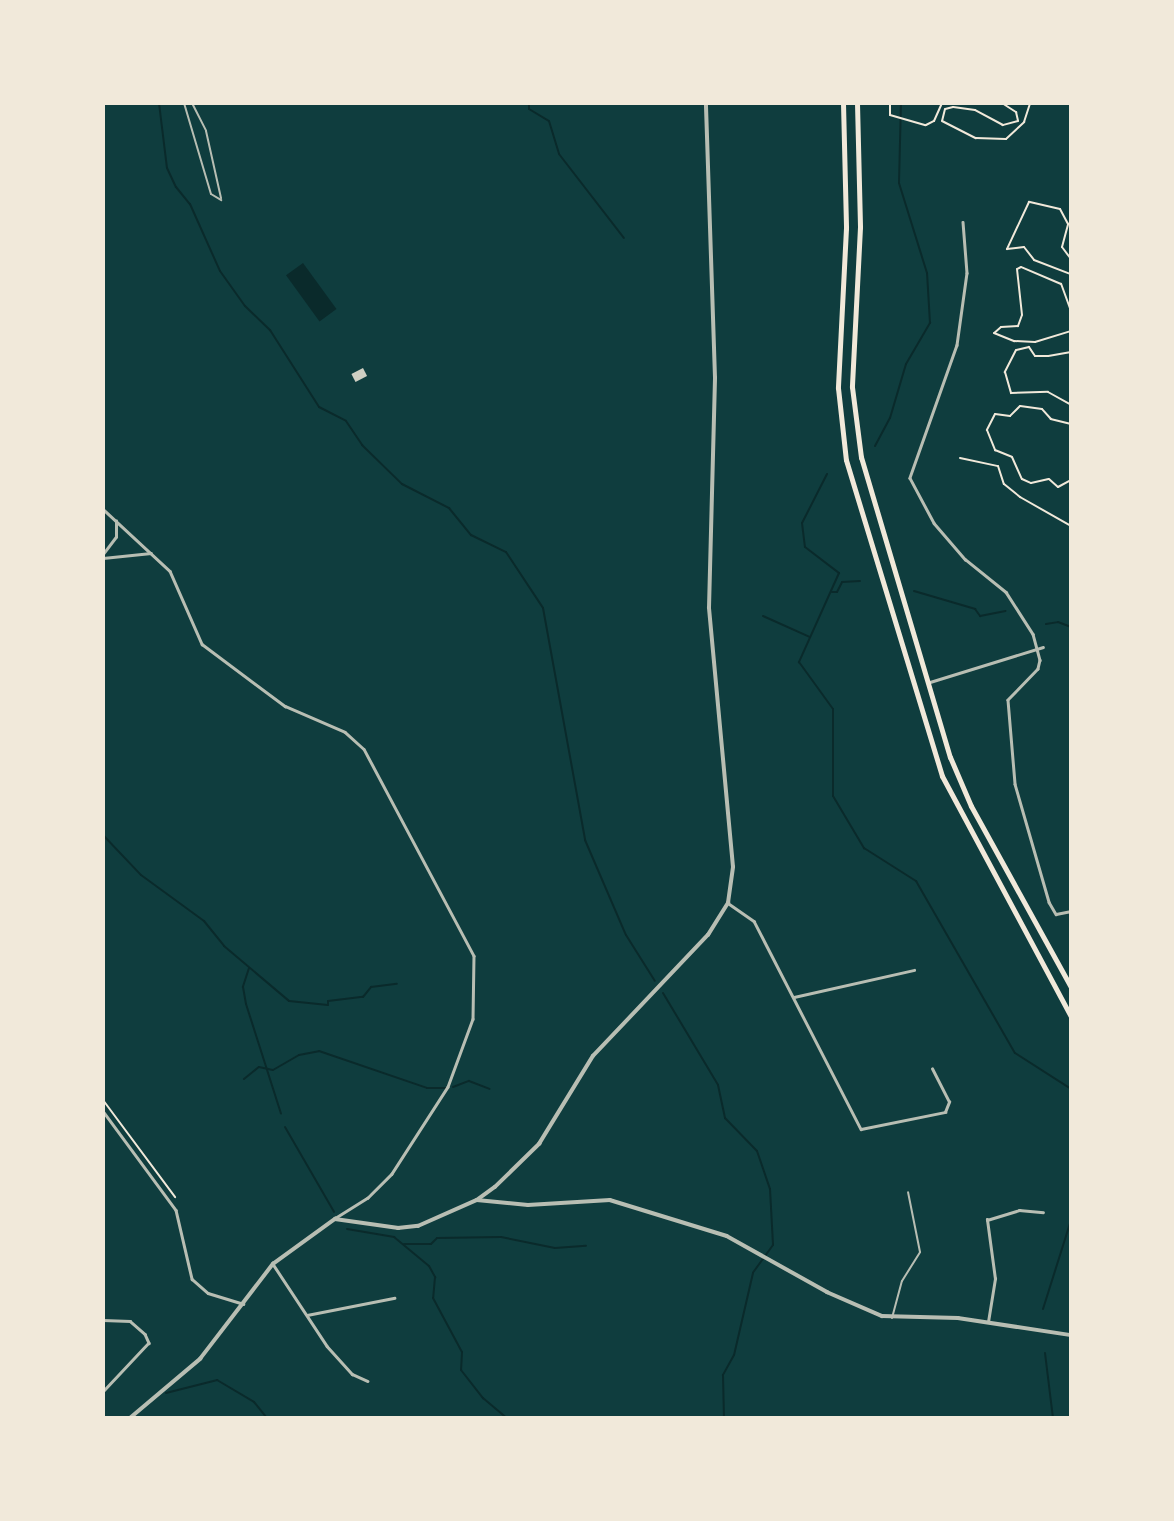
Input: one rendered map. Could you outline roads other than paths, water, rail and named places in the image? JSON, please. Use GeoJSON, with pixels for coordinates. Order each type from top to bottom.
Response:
{"type":"FeatureCollection","features":[{"type":"Feature","properties":{"kind":"highway"},"geometry":{"type":"LineString","coordinates":[[843,103],[846,228],[838,388],[846,460],[942,776],[1071,1017]]}},
{"type":"Feature","properties":{"kind":"highway"},"geometry":{"type":"LineString","coordinates":[[857,103],[860,227],[854,423],[927,683],[960,782],[1071,987]]}},
{"type":"Feature","properties":{"kind":"street"},"geometry":{"type":"LineString","coordinates":[[335,1219],[407,1227],[477,1200],[539,1144],[593,1056],[708,935],[728,903],[733,867],[709,608],[715,378],[706,103]]}},
{"type":"Feature","properties":{"kind":"street"},"geometry":{"type":"LineString","coordinates":[[963,222],[967,273],[957,345],[910,478],[950,543],[1006,592],[1037,649],[1038,669],[1012,691],[1008,700],[1015,783],[1049,902],[1056,914],[1071,911]]}},
{"type":"Feature","properties":{"kind":"street"},"geometry":{"type":"LineString","coordinates":[[103,509],[170,571],[202,644],[285,706],[345,732],[364,749],[474,956],[473,1019],[448,1087],[392,1174],[368,1198],[273,1264],[200,1359],[130,1418]]}},
{"type":"Feature","properties":{"kind":"street"},"geometry":{"type":"LineString","coordinates":[[103,556],[116,537],[116,521]]}},
{"type":"Feature","properties":{"kind":"street"},"geometry":{"type":"LineString","coordinates":[[103,556],[151,554]]}},
{"type":"Feature","properties":{"kind":"street"},"geometry":{"type":"LineString","coordinates":[[927,683],[1043,647]]}},
{"type":"Feature","properties":{"kind":"street"},"geometry":{"type":"LineString","coordinates":[[728,903],[754,921],[861,1129],[945,1112],[949,1102],[932,1069]]}},
{"type":"Feature","properties":{"kind":"street"},"geometry":{"type":"LineString","coordinates":[[793,997],[914,971]]}},
{"type":"Feature","properties":{"kind":"street"},"geometry":{"type":"LineString","coordinates":[[103,1111],[176,1210],[192,1279],[208,1293],[243,1304]]}},
{"type":"Feature","properties":{"kind":"street"},"geometry":{"type":"LineString","coordinates":[[477,1200],[528,1205],[610,1199],[727,1236],[849,1303],[892,1318],[946,1317],[1071,1335]]}},
{"type":"Feature","properties":{"kind":"street"},"geometry":{"type":"LineString","coordinates":[[988,1322],[995,1279],[987,1220],[1019,1210],[1043,1212]]}},
{"type":"Feature","properties":{"kind":"street"},"geometry":{"type":"LineString","coordinates":[[273,1264],[307,1315],[352,1374],[368,1381]]}},
{"type":"Feature","properties":{"kind":"street"},"geometry":{"type":"LineString","coordinates":[[307,1315],[394,1298]]}},
{"type":"Feature","properties":{"kind":"street"},"geometry":{"type":"LineString","coordinates":[[103,1320],[124,1319],[147,1337],[147,1350],[103,1392]]}},
{"type":"Feature","properties":{"kind":"lane"},"geometry":{"type":"LineString","coordinates":[[184,103],[211,194],[221,200],[206,131],[192,103]]}},
{"type":"Feature","properties":{"kind":"lane"},"geometry":{"type":"LineString","coordinates":[[892,1318],[902,1281],[920,1252],[908,1192]]}},
{"type":"Feature","properties":{"kind":"water"},"geometry":{"type":"Polygon","coordinates":[[[303,263],[337,309],[320,321],[286,275],[303,263]]]}},
{"type":"Feature","properties":{"kind":"waterway"},"geometry":{"type":"LineString","coordinates":[[159,103],[167,168],[176,187],[190,204],[220,271],[245,306],[270,330],[319,407],[346,421],[362,445],[402,484],[449,508],[471,535],[506,552],[543,608],[585,840],[626,935],[655,981]]}},
{"type":"Feature","properties":{"kind":"waterway"},"geometry":{"type":"LineString","coordinates":[[529,103],[529,109],[549,121],[559,154],[624,238]]}},
{"type":"Feature","properties":{"kind":"waterway"},"geometry":{"type":"LineString","coordinates":[[875,446],[890,418],[906,364],[930,323],[927,273],[899,183],[901,103]]}},
{"type":"Feature","properties":{"kind":"waterway"},"geometry":{"type":"LineString","coordinates":[[827,474],[802,523],[805,547],[839,573],[799,662],[833,709],[833,796],[864,848],[916,881],[1015,1053],[1071,1089]]}},
{"type":"Feature","properties":{"kind":"waterway"},"geometry":{"type":"LineString","coordinates":[[832,592],[837,592],[842,582],[860,581]]}},
{"type":"Feature","properties":{"kind":"waterway"},"geometry":{"type":"LineString","coordinates":[[914,591],[975,609],[980,616],[1006,611]]}},
{"type":"Feature","properties":{"kind":"waterway"},"geometry":{"type":"LineString","coordinates":[[763,616],[810,637]]}},
{"type":"Feature","properties":{"kind":"waterway"},"geometry":{"type":"LineString","coordinates":[[1046,624],[1058,622],[1071,627]]}},
{"type":"Feature","properties":{"kind":"waterway"},"geometry":{"type":"LineString","coordinates":[[103,835],[141,875],[204,921],[224,946],[289,1001],[328,1005],[328,1001],[363,997],[371,987],[397,984]]}},
{"type":"Feature","properties":{"kind":"waterway"},"geometry":{"type":"LineString","coordinates":[[249,968],[243,987],[246,1004],[281,1114]]}},
{"type":"Feature","properties":{"kind":"waterway"},"geometry":{"type":"LineString","coordinates":[[663,993],[718,1085],[725,1118],[757,1151],[770,1189],[773,1245],[753,1273],[734,1355],[723,1375],[724,1418]]}},
{"type":"Feature","properties":{"kind":"waterway"},"geometry":{"type":"LineString","coordinates":[[244,1079],[259,1067],[273,1070],[299,1055],[319,1051],[427,1088],[446,1088]]}},
{"type":"Feature","properties":{"kind":"waterway"},"geometry":{"type":"LineString","coordinates":[[453,1087],[469,1081],[490,1089]]}},
{"type":"Feature","properties":{"kind":"waterway"},"geometry":{"type":"LineString","coordinates":[[285,1127],[334,1212]]}},
{"type":"Feature","properties":{"kind":"waterway"},"geometry":{"type":"LineString","coordinates":[[1043,1309],[1071,1220]]}},
{"type":"Feature","properties":{"kind":"waterway"},"geometry":{"type":"LineString","coordinates":[[347,1229],[394,1237],[429,1266],[435,1277],[433,1298],[462,1352],[461,1370],[483,1398],[507,1418]]}},
{"type":"Feature","properties":{"kind":"waterway"},"geometry":{"type":"LineString","coordinates":[[404,1244],[431,1244],[437,1238],[501,1237],[555,1248],[586,1246]]}},
{"type":"Feature","properties":{"kind":"waterway"},"geometry":{"type":"LineString","coordinates":[[1045,1353],[1053,1418]]}},
{"type":"Feature","properties":{"kind":"waterway"},"geometry":{"type":"LineString","coordinates":[[166,1393],[217,1380],[254,1402],[267,1418]]}}]}
